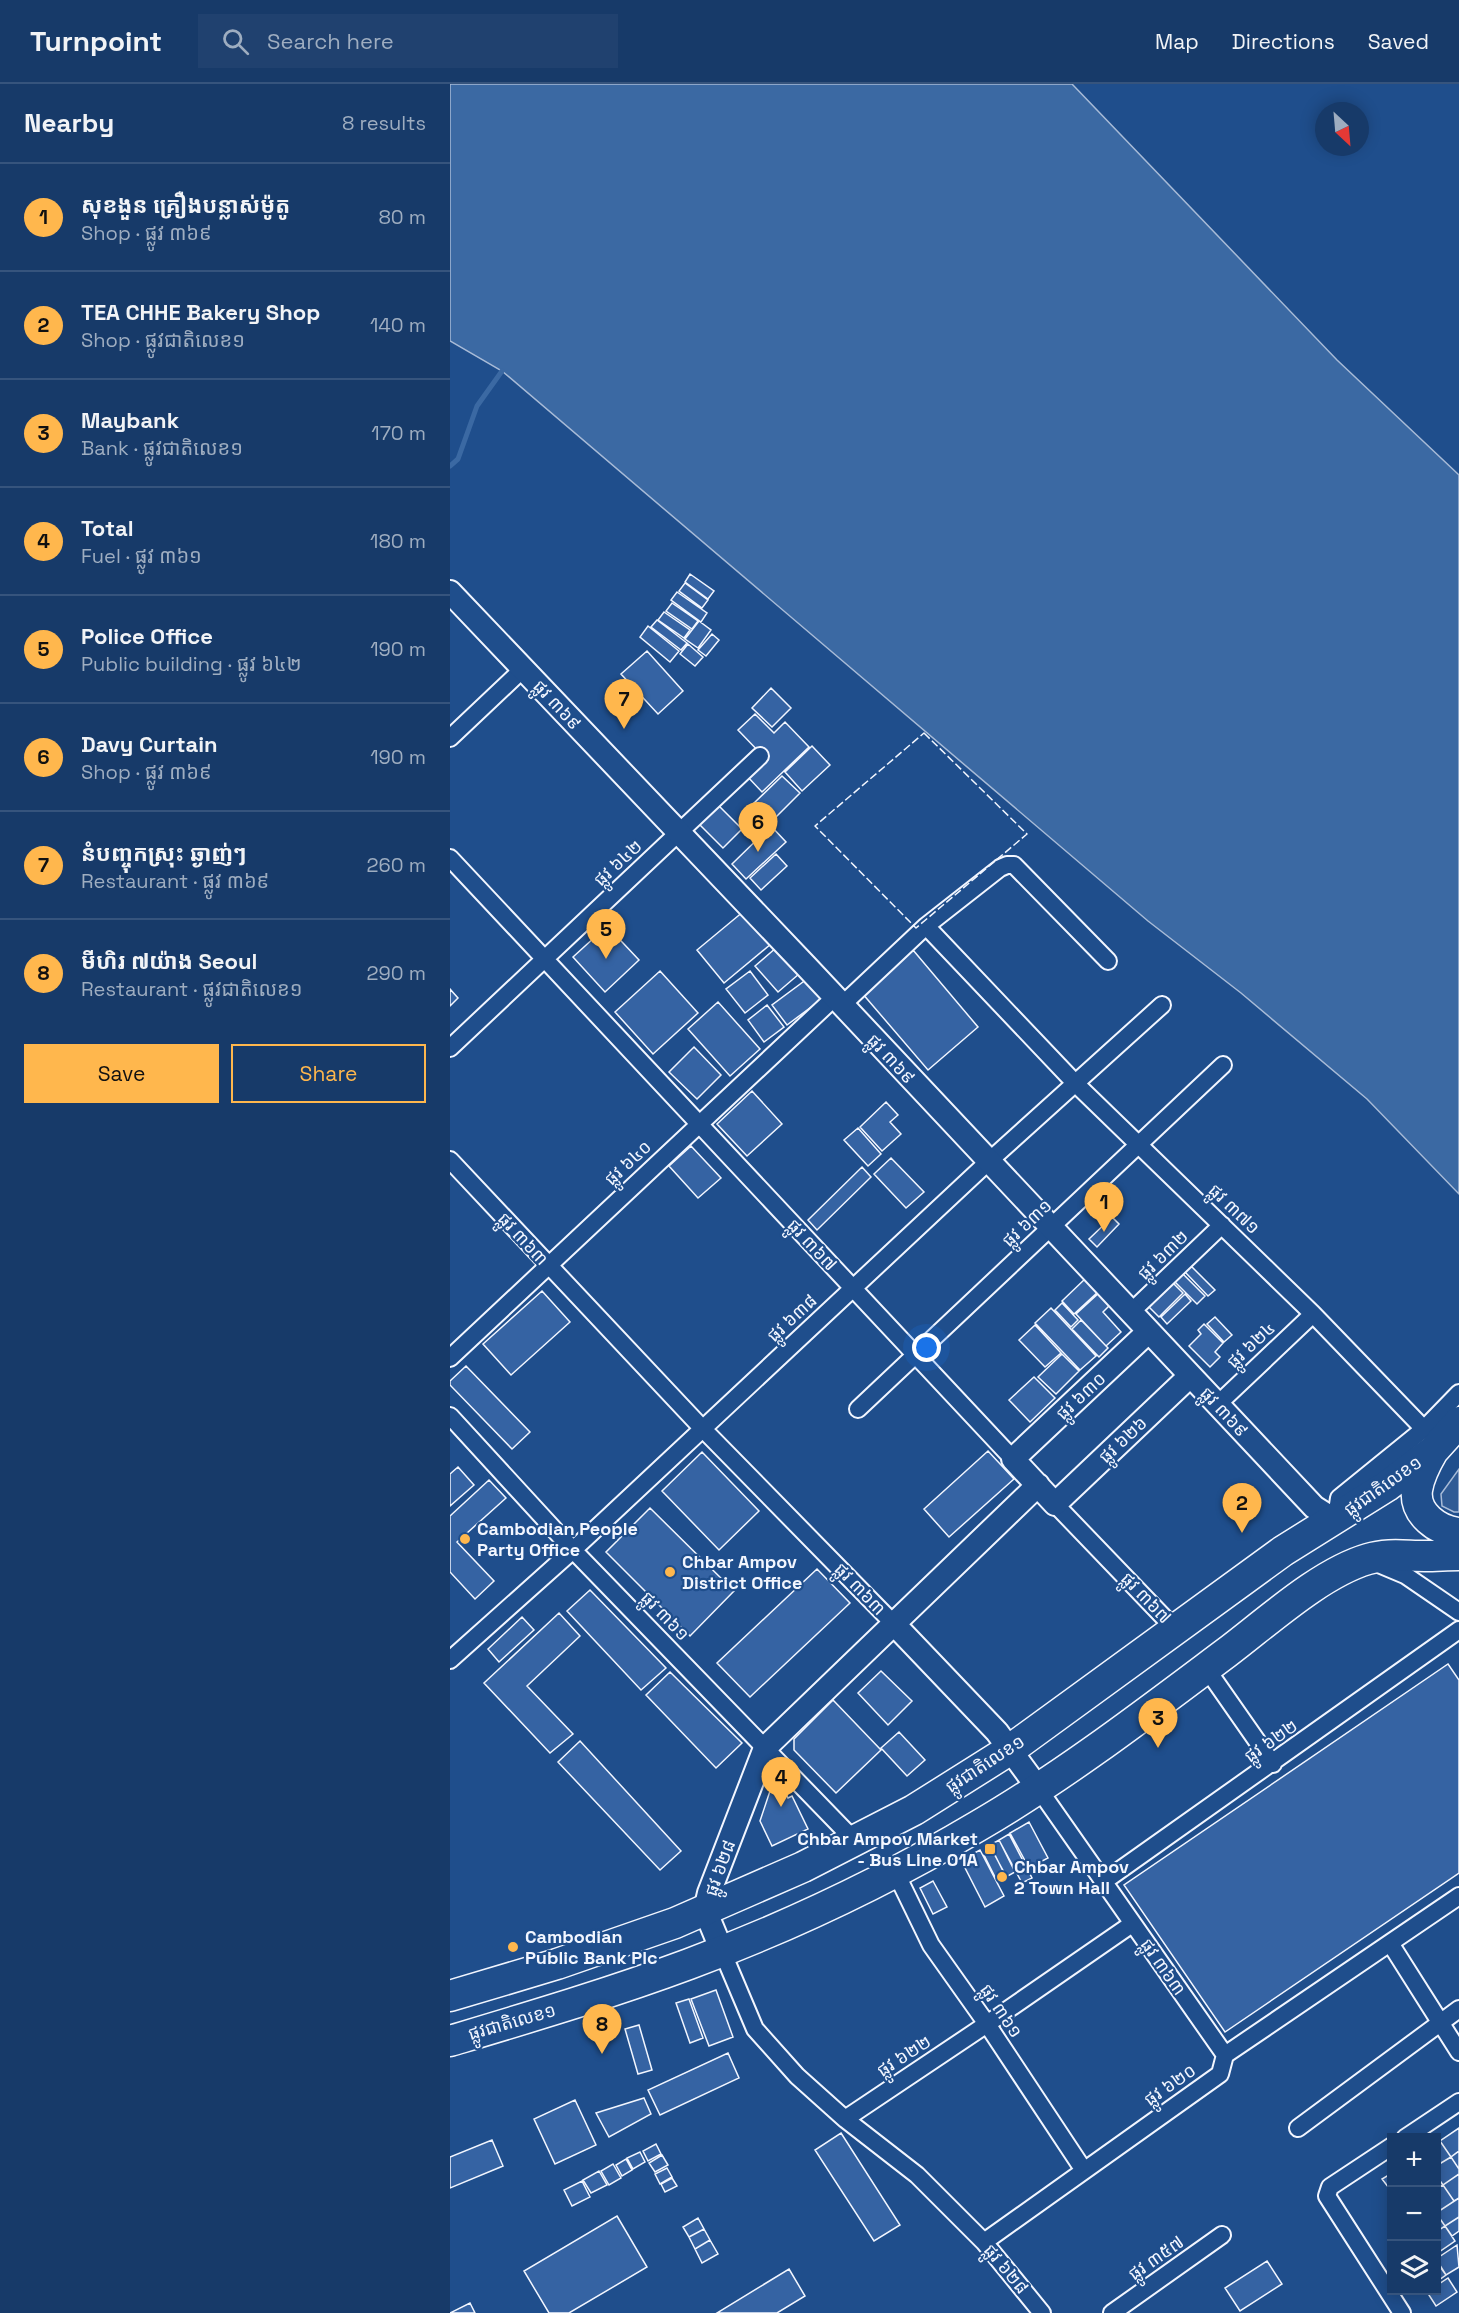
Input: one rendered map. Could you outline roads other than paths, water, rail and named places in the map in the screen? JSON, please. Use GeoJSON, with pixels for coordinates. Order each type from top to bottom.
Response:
{"type":"FeatureCollection","features":[{"type":"Feature","properties":{"kind":"highway","name":"ផ្លូវជាតិលេខ១"},"geometry":{"type":"LineString","coordinates":[[450,1996],[557,1964],[705,1910],[855,1841],[931,1800],[1011,1749],[1283,1551],[1387,1486],[1428,1440],[1459,1422]]}},
{"type":"Feature","properties":{"kind":"highway"},"geometry":{"type":"LineString","coordinates":[[1428,1440],[1417,1493],[1420,1508],[1433,1524],[1450,1532],[1459,1533]]}},
{"type":"Feature","properties":{"kind":"highway","name":"ផ្លូវជាតិលេខ១"},"geometry":{"type":"LineString","coordinates":[[450,2041],[574,2004],[722,1951],[828,1904],[977,1827],[1038,1788],[1206,1668],[1315,1586],[1344,1569],[1367,1559],[1387,1555],[1459,1555]]}},
{"type":"Feature","properties":{"kind":"street","name":"ផ្លូវ ៣៦៩"},"geometry":{"type":"LineString","coordinates":[[450,592],[805,965],[837,1002],[1314,1507],[1336,1518]]}},
{"type":"Feature","properties":{"kind":"street"},"geometry":{"type":"LineString","coordinates":[[450,738],[524,669]]}},
{"type":"Feature","properties":{"kind":"street","name":"ផ្លូវ ៦៤២"},"geometry":{"type":"LineString","coordinates":[[450,1048],[760,756]]}},
{"type":"Feature","properties":{"kind":"street","name":"ផ្លូវ ៣៦៧"},"geometry":{"type":"LineString","coordinates":[[450,858],[1013,1460],[1176,1630]]}},
{"type":"Feature","properties":{"kind":"street","name":"ផ្លូវ ៦៤០"},"geometry":{"type":"LineString","coordinates":[[450,1358],[698,1123],[837,1002],[1000,868],[1007,865],[1014,866],[1108,961]]}},
{"type":"Feature","properties":{"kind":"street","name":"ផ្លូវ ៣៧១"},"geometry":{"type":"LineString","coordinates":[[926,927],[1076,1084],[1313,1314],[1428,1440]]}},
{"type":"Feature","properties":{"kind":"street","name":"ផ្លូវ ៦៣៨"},"geometry":{"type":"LineString","coordinates":[[450,1660],[573,1550],[988,1162],[1162,1005]]}},
{"type":"Feature","properties":{"kind":"street","name":"ផ្លូវ ៦៣១"},"geometry":{"type":"LineString","coordinates":[[858,1409],[1223,1065]]}},
{"type":"Feature","properties":{"kind":"street","name":"ផ្លូវ ៣៦៣"},"geometry":{"type":"LineString","coordinates":[[450,1160],[702,1428],[997,1732],[1057,1812],[1132,1924],[1225,2055]]}},
{"type":"Feature","properties":{"kind":"street","name":"ផ្លូវ ៦៣២"},"geometry":{"type":"LineString","coordinates":[[1130,1313],[1222,1225]]}},
{"type":"Feature","properties":{"kind":"street","name":"ផ្លូវ ៦២៤"},"geometry":{"type":"LineString","coordinates":[[1217,1405],[1313,1314]]}},
{"type":"Feature","properties":{"kind":"street","name":"ផ្លូវ ៦៣០"},"geometry":{"type":"LineString","coordinates":[[1013,1460],[1148,1332]]}},
{"type":"Feature","properties":{"kind":"street","name":"ផ្លូវ ៦២៦"},"geometry":{"type":"LineString","coordinates":[[1055,1504],[1190,1376]]}},
{"type":"Feature","properties":{"kind":"street"},"geometry":{"type":"LineString","coordinates":[[1428,1440],[1459,1393]]}},
{"type":"Feature","properties":{"kind":"street","name":"ផ្លូវ ៣៦១"},"geometry":{"type":"LineString","coordinates":[[450,1416],[573,1550],[855,1841]]}},
{"type":"Feature","properties":{"kind":"street","name":"ផ្លូវ ៦២៨"},"geometry":{"type":"LineString","coordinates":[[1038,1485],[765,1748],[705,1910],[755,2029],[796,2076],[844,2119],[917,2175],[984,2242],[1038,2312]]}},
{"type":"Feature","properties":{"kind":"street"},"geometry":{"type":"LineString","coordinates":[[1367,1559],[1406,1575],[1459,1612]]}},
{"type":"Feature","properties":{"kind":"street","name":"ផ្លូវ ៦២២"},"geometry":{"type":"LineString","coordinates":[[1103,1882],[1273,1764],[1459,1630]]}},
{"type":"Feature","properties":{"kind":"street"},"geometry":{"type":"LineString","coordinates":[[1206,1668],[1273,1764]]}},
{"type":"Feature","properties":{"kind":"street","name":"ផ្លូវ ៣៦១"},"geometry":{"type":"LineString","coordinates":[[895,1871],[931,1945],[987,2024],[1083,2169]]}},
{"type":"Feature","properties":{"kind":"street","name":"ផ្លូវ ៦២០"},"geometry":{"type":"LineString","coordinates":[[984,2242],[1083,2169],[1220,2074],[1225,2055],[1459,1896]]}},
{"type":"Feature","properties":{"kind":"street","name":"ផ្លូវ ៦២២"},"geometry":{"type":"LineString","coordinates":[[844,2119],[1132,1924]]}},
{"type":"Feature","properties":{"kind":"street"},"geometry":{"type":"LineString","coordinates":[[1390,1943],[1459,2052]]}},
{"type":"Feature","properties":{"kind":"street"},"geometry":{"type":"LineString","coordinates":[[1298,2128],[1459,2009]]}},
{"type":"Feature","properties":{"kind":"street"},"geometry":{"type":"LineString","coordinates":[[1412,2133],[1459,2102]]}},
{"type":"Feature","properties":{"kind":"street"},"geometry":{"type":"LineString","coordinates":[[1387,2149],[1330,2187],[1327,2196],[1402,2313]]}},
{"type":"Feature","properties":{"kind":"street","name":"ផ្លូវ ៣៥៧"},"geometry":{"type":"LineString","coordinates":[[1112,2313],[1222,2235]]}},
{"type":"Feature","properties":{"kind":"waterway"},"geometry":{"type":"LineString","coordinates":[[450,466],[458,459],[477,406],[502,371]]}},
{"type":"Feature","properties":{"kind":"place","name":"នំបញ្ចុកស្រុះ ឆ្ងាញ់ៗ"},"geometry":{"type":"Point","coordinates":[624,729]}},
{"type":"Feature","properties":{"kind":"place","name":"Davy Curtain"},"geometry":{"type":"Point","coordinates":[758,852]}},
{"type":"Feature","properties":{"kind":"place","name":"Police Office"},"geometry":{"type":"Point","coordinates":[606,959]}},
{"type":"Feature","properties":{"kind":"place","name":"សុខងួន គ្រឿងបន្លាស់ម៉ូតូ"},"geometry":{"type":"Point","coordinates":[1104,1232]}},
{"type":"Feature","properties":{"kind":"place","name":"TEA CHHE Bakery Shop"},"geometry":{"type":"Point","coordinates":[1242,1533]}},
{"type":"Feature","properties":{"kind":"place","name":"Cambodian People Party Office"},"geometry":{"type":"Point","coordinates":[465,1539]}},
{"type":"Feature","properties":{"kind":"place","name":"Chbar Ampov District Office"},"geometry":{"type":"Point","coordinates":[670,1572]}},
{"type":"Feature","properties":{"kind":"place","name":"Maybank"},"geometry":{"type":"Point","coordinates":[1158,1748]}},
{"type":"Feature","properties":{"kind":"place","name":"Total"},"geometry":{"type":"Point","coordinates":[781,1807]}},
{"type":"Feature","properties":{"kind":"place","name":"Chbar Ampov Market - Bus Line 01A"},"geometry":{"type":"Point","coordinates":[990,1849]}},
{"type":"Feature","properties":{"kind":"place","name":"Chbar Ampov 2 Town Hall"},"geometry":{"type":"Point","coordinates":[1002,1877]}},
{"type":"Feature","properties":{"kind":"place","name":"Cambodian Public Bank Plc"},"geometry":{"type":"Point","coordinates":[513,1947]}},
{"type":"Feature","properties":{"kind":"place","name":"មីហិរ ៧យ៉ាង Seoul"},"geometry":{"type":"Point","coordinates":[602,2054]}}]}
